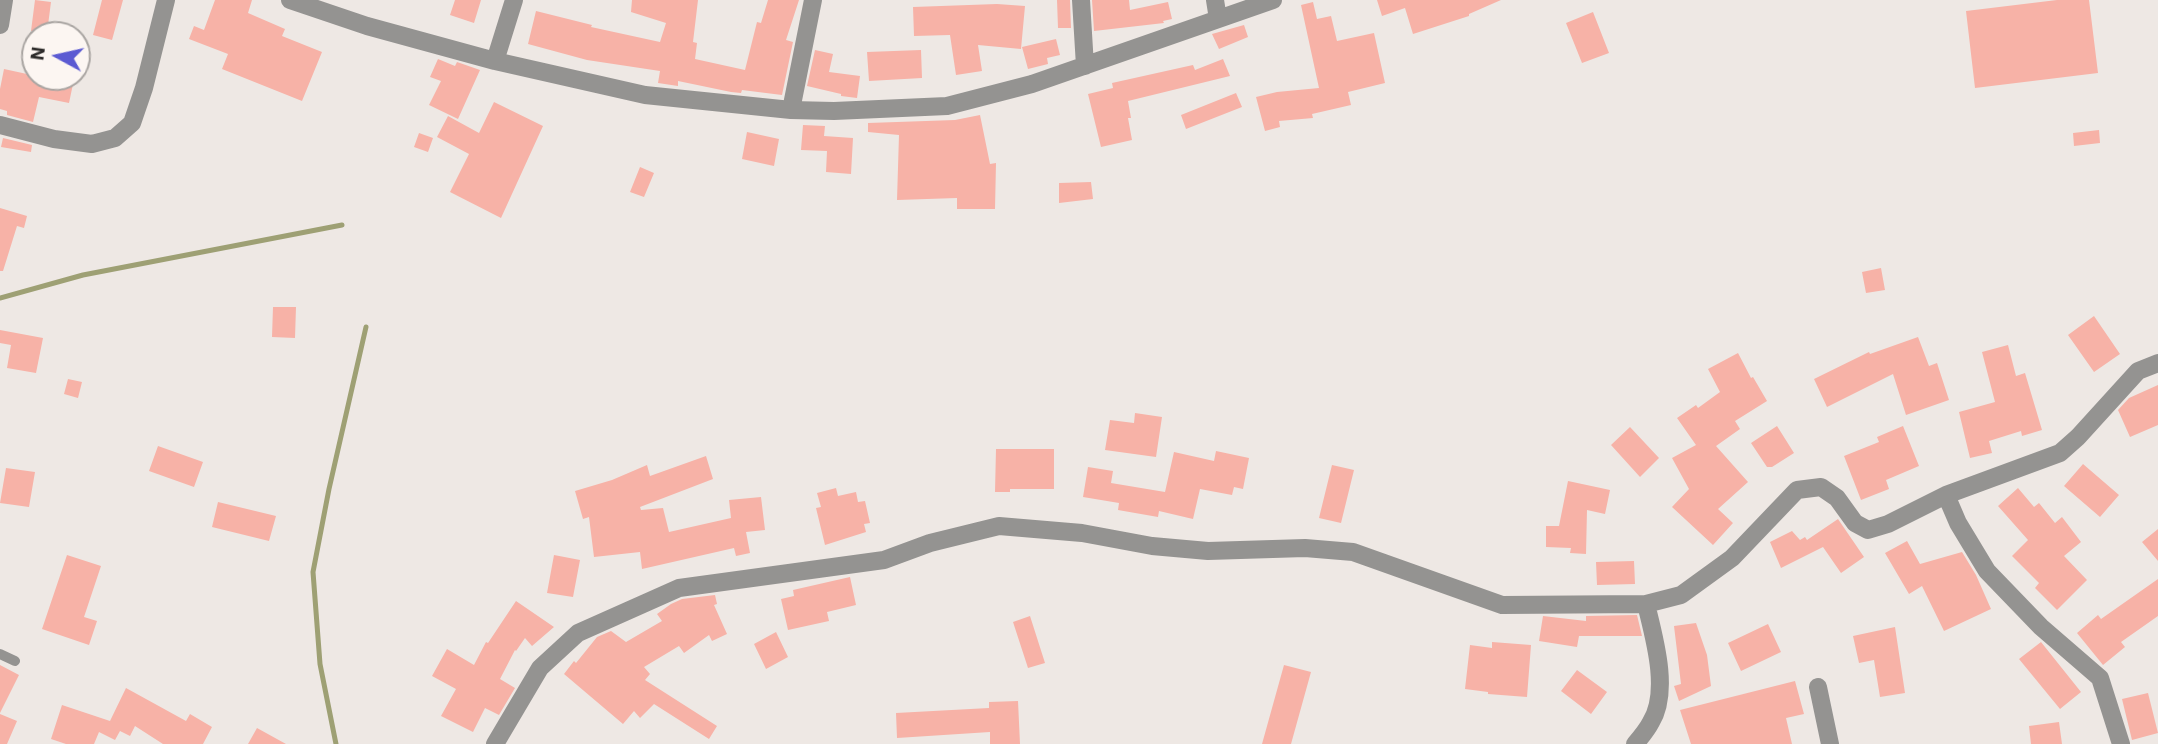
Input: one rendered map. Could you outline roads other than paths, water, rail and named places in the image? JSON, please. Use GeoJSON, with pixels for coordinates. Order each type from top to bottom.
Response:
{"type":"FeatureCollection","features":[{"type":"Feature","properties":{"kind":"street"},"geometry":{"type":"LineString","coordinates":[[0,25],[4,0]]}},
{"type":"Feature","properties":{"kind":"street"},"geometry":{"type":"LineString","coordinates":[[0,125],[54,139],[92,144],[115,138],[132,123],[144,88],[166,0]]}},
{"type":"Feature","properties":{"kind":"street"},"geometry":{"type":"LineString","coordinates":[[290,0],[367,26],[495,61],[645,95],[791,110],[897,110],[947,106],[1032,84],[1273,0]]}},
{"type":"Feature","properties":{"kind":"street"},"geometry":{"type":"LineString","coordinates":[[495,61],[514,0]]}},
{"type":"Feature","properties":{"kind":"street"},"geometry":{"type":"LineString","coordinates":[[791,110],[813,0]]}},
{"type":"Feature","properties":{"kind":"street"},"geometry":{"type":"LineString","coordinates":[[1082,0],[1085,66]]}},
{"type":"Feature","properties":{"kind":"street"},"geometry":{"type":"LineString","coordinates":[[1215,0],[1218,19]]}},
{"type":"Feature","properties":{"kind":"street"},"geometry":{"type":"LineString","coordinates":[[495,744],[540,668],[578,633],[679,588],[884,559],[930,543],[999,526],[1082,533],[1152,546],[1208,551],[1305,548],[1353,552],[1502,605],[1646,604],[1681,594],[1732,558],[1797,490],[1821,487],[1837,498],[1855,523],[1868,530],[1888,524],[1946,495],[2060,453],[2138,371],[2158,363]]}},
{"type":"Feature","properties":{"kind":"street"},"geometry":{"type":"LineString","coordinates":[[1946,495],[1958,523],[1987,571],[2041,627],[2100,678],[2121,744]]}},
{"type":"Feature","properties":{"kind":"street"},"geometry":{"type":"LineString","coordinates":[[1635,744],[1653,720],[1660,693],[1657,646],[1646,604]]}},
{"type":"Feature","properties":{"kind":"street"},"geometry":{"type":"LineString","coordinates":[[1818,687],[1830,744]]}},
{"type":"Feature","properties":{"kind":"lane"},"geometry":{"type":"LineString","coordinates":[[0,654],[15,661]]}},
{"type":"Feature","properties":{"kind":"waterway"},"geometry":{"type":"LineString","coordinates":[[0,298],[83,275],[342,225]]}},
{"type":"Feature","properties":{"kind":"waterway"},"geometry":{"type":"LineString","coordinates":[[336,744],[320,664],[313,572],[366,327]]}}]}
